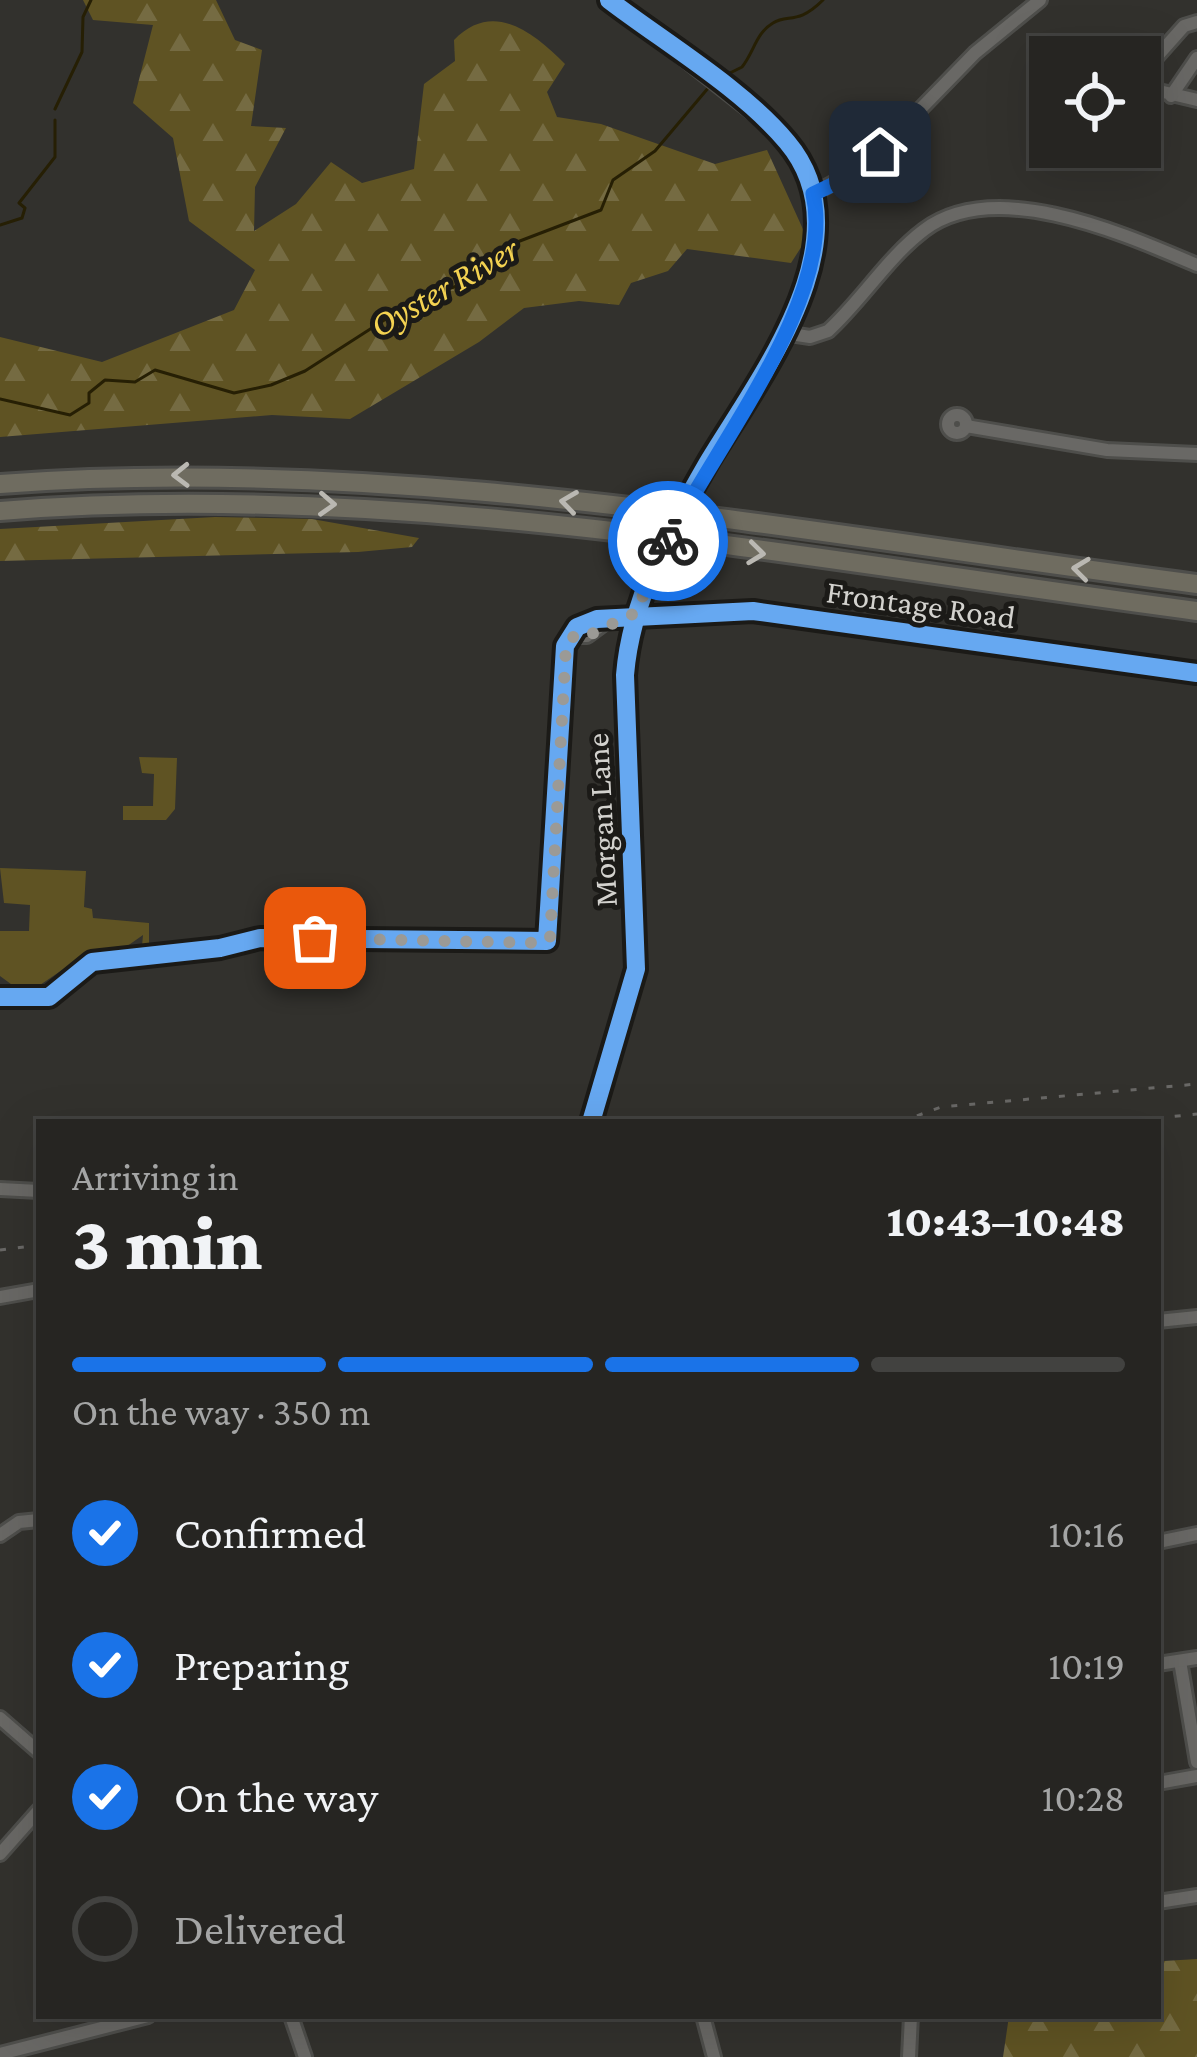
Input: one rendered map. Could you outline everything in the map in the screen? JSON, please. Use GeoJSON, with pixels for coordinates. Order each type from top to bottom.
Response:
{"type":"FeatureCollection","features":[{"type":"Feature","properties":{"kind":"highway"},"geometry":{"type":"LineString","coordinates":[[0,484],[214,475],[437,486],[1197,584]]}},
{"type":"Feature","properties":{"kind":"highway"},"geometry":{"type":"LineString","coordinates":[[0,511],[193,501],[386,508],[1197,610]]}},
{"type":"Feature","properties":{"kind":"street"},"geometry":{"type":"LineString","coordinates":[[608,0],[788,142],[813,194],[867,164],[975,52],[1040,0]]}},
{"type":"Feature","properties":{"kind":"street"},"geometry":{"type":"LineString","coordinates":[[1197,22],[1184,26],[1145,68],[1149,84],[1171,96],[1197,100]]}},
{"type":"Feature","properties":{"kind":"street"},"geometry":{"type":"LineString","coordinates":[[1171,96],[1197,58]]}},
{"type":"Feature","properties":{"kind":"street","name":"Morgan Lane"},"geometry":{"type":"LineString","coordinates":[[592,1119],[636,969],[625,675],[635,613],[694,488],[753,398],[784,333],[816,245],[813,194]]}},
{"type":"Feature","properties":{"kind":"street"},"geometry":{"type":"LineString","coordinates":[[784,333],[805,338],[827,331],[918,234],[964,213],[1032,212],[1096,222],[1197,265]]}},
{"type":"Feature","properties":{"kind":"street"},"geometry":{"type":"LineString","coordinates":[[966,426],[1107,450],[1197,454]]}},
{"type":"Feature","properties":{"kind":"street","name":"Frontage Road"},"geometry":{"type":"LineString","coordinates":[[0,997],[49,998],[92,962],[220,948],[260,938],[547,940],[553,922],[566,646],[583,624],[635,613],[753,611],[1197,673]]}},
{"type":"Feature","properties":{"kind":"street"},"geometry":{"type":"LineString","coordinates":[[0,1189],[36,1191]]}},
{"type":"Feature","properties":{"kind":"street"},"geometry":{"type":"LineString","coordinates":[[0,1297],[36,1291]]}},
{"type":"Feature","properties":{"kind":"street"},"geometry":{"type":"LineString","coordinates":[[1161,1321],[1197,1317]]}},
{"type":"Feature","properties":{"kind":"street"},"geometry":{"type":"LineString","coordinates":[[0,1535],[19,1522],[36,1520]]}},
{"type":"Feature","properties":{"kind":"street"},"geometry":{"type":"LineString","coordinates":[[1161,1541],[1197,1534]]}},
{"type":"Feature","properties":{"kind":"street"},"geometry":{"type":"LineString","coordinates":[[1161,1664],[1197,1658]]}},
{"type":"Feature","properties":{"kind":"street"},"geometry":{"type":"LineString","coordinates":[[1180,1661],[1197,1762]]}},
{"type":"Feature","properties":{"kind":"street"},"geometry":{"type":"LineString","coordinates":[[0,1718],[36,1749]]}},
{"type":"Feature","properties":{"kind":"street"},"geometry":{"type":"LineString","coordinates":[[1161,1782],[1197,1776]]}},
{"type":"Feature","properties":{"kind":"street"},"geometry":{"type":"LineString","coordinates":[[0,1854],[36,1813]]}},
{"type":"Feature","properties":{"kind":"street"},"geometry":{"type":"LineString","coordinates":[[1161,1902],[1197,1896]]}},
{"type":"Feature","properties":{"kind":"street"},"geometry":{"type":"LineString","coordinates":[[0,2054],[136,2019]]}},
{"type":"Feature","properties":{"kind":"street"},"geometry":{"type":"LineString","coordinates":[[292,2019],[305,2057]]}},
{"type":"Feature","properties":{"kind":"street"},"geometry":{"type":"LineString","coordinates":[[704,2019],[714,2057]]}},
{"type":"Feature","properties":{"kind":"street"},"geometry":{"type":"LineString","coordinates":[[909,2057],[911,2019]]}},
{"type":"Feature","properties":{"kind":"green space"},"geometry":{"type":"Polygon","coordinates":[[[83,0],[216,0],[235,40],[262,50],[251,126],[286,128],[255,187],[254,231],[296,204],[331,162],[362,183],[414,169],[424,84],[455,61],[454,40],[483,22],[498,22],[526,32],[565,64],[547,92],[557,117],[601,124],[715,164],[767,150],[807,238],[791,263],[687,249],[668,271],[631,283],[619,305],[579,301],[524,308],[479,342],[350,419],[272,415],[0,437],[0,337],[102,362],[234,310],[255,270],[189,221],[173,138],[133,103],[153,25],[93,20],[83,0]]]}},
{"type":"Feature","properties":{"kind":"green space"},"geometry":{"type":"Polygon","coordinates":[[[215,517],[312,519],[419,538],[412,547],[358,552],[0,561],[0,529],[215,517]]]}},
{"type":"Feature","properties":{"kind":"green space"},"geometry":{"type":"Polygon","coordinates":[[[139,757],[177,758],[175,809],[166,820],[123,820],[123,806],[153,806],[154,774],[142,773],[139,757]]]}},
{"type":"Feature","properties":{"kind":"green space"},"geometry":{"type":"Polygon","coordinates":[[[0,868],[86,871],[84,907],[92,909],[93,918],[149,923],[149,947],[142,946],[143,935],[123,949],[74,962],[37,987],[15,987],[0,976],[0,931],[29,931],[30,905],[4,903],[0,868]]]}},
{"type":"Feature","properties":{"kind":"green space"},"geometry":{"type":"Polygon","coordinates":[[[1161,1945],[1164,1961],[1197,1959],[1197,2057],[1003,2057],[1009,2019],[1161,2019],[1161,1945]]]}},
{"type":"Feature","properties":{"kind":"waterway"},"geometry":{"type":"LineString","coordinates":[[55,109],[82,52],[83,17],[91,0]]}},
{"type":"Feature","properties":{"kind":"waterway","name":"Oyster River"},"geometry":{"type":"LineString","coordinates":[[716,80],[742,67],[767,27],[800,16],[823,0]]}},
{"type":"Feature","properties":{"kind":"waterway","name":"Oyster River"},"geometry":{"type":"LineString","coordinates":[[0,399],[70,415],[89,403],[89,393],[105,380],[135,382],[155,370],[234,393],[305,371],[417,299],[457,286],[512,244],[601,210],[613,180],[655,151],[709,87]]}},
{"type":"Feature","properties":{"kind":"waterway"},"geometry":{"type":"LineString","coordinates":[[0,225],[22,218],[25,208],[19,203],[55,157],[55,120]]}},
{"type":"Feature","properties":{"kind":"railway"},"geometry":{"type":"LineString","coordinates":[[908,1119],[941,1107],[1197,1084]]}},
{"type":"Feature","properties":{"kind":"railway"},"geometry":{"type":"LineString","coordinates":[[1150,1119],[1197,1114]]}},
{"type":"Feature","properties":{"kind":"railway"},"geometry":{"type":"LineString","coordinates":[[0,1250],[36,1245]]}},
{"type":"Feature","properties":{"kind":"cycle path"},"geometry":{"type":"LineString","coordinates":[[592,1119],[636,969],[625,675],[635,619],[679,513],[776,351],[796,308],[811,264],[816,221],[809,180],[769,122],[609,0]]}},
{"type":"Feature","properties":{"kind":"cycle path"},"geometry":{"type":"LineString","coordinates":[[0,997],[49,997],[92,962],[220,948],[260,938],[547,941],[565,646],[577,627],[597,619],[753,611],[1197,673]]}},
{"type":"Feature","properties":{"kind":"way so far"},"geometry":{"type":"LineString","coordinates":[[315,938],[538,943],[550,938],[567,642],[635,613],[668,541]]}},
{"type":"Feature","properties":{"kind":"route"},"geometry":{"type":"LineString","coordinates":[[668,541],[710,460],[753,398],[784,333],[816,245],[813,194],[855,174],[880,152]]}}]}
